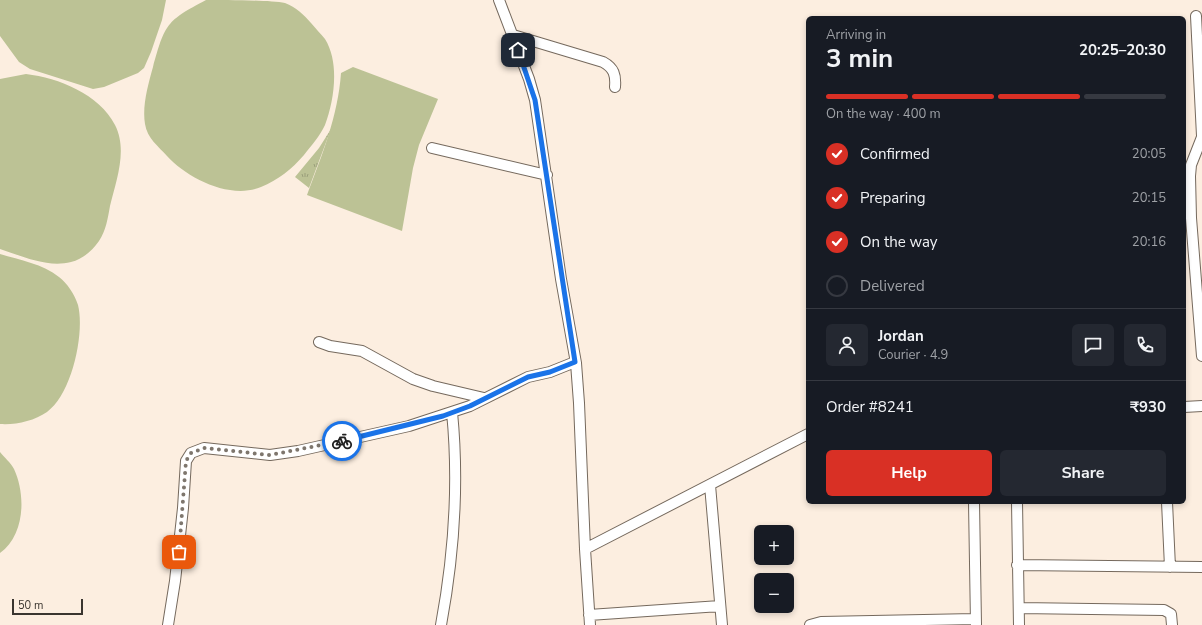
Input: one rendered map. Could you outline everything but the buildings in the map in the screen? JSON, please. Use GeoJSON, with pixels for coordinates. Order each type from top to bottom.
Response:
{"type":"FeatureCollection","features":[{"type":"Feature","properties":{"kind":"street"},"geometry":{"type":"LineString","coordinates":[[499,0],[513,35],[535,100],[575,362],[579,403],[585,549],[590,620],[720,606]]}},
{"type":"Feature","properties":{"kind":"street"},"geometry":{"type":"LineString","coordinates":[[1196,16],[1202,137],[1190,170],[1187,218],[1202,356]]}},
{"type":"Feature","properties":{"kind":"street"},"geometry":{"type":"LineString","coordinates":[[513,35],[604,62],[611,67],[614,72],[615,87]]}},
{"type":"Feature","properties":{"kind":"street"},"geometry":{"type":"LineString","coordinates":[[432,148],[546,175]]}},
{"type":"Feature","properties":{"kind":"street"},"geometry":{"type":"LineString","coordinates":[[319,342],[330,346],[362,351],[423,383],[484,398]]}},
{"type":"Feature","properties":{"kind":"street"},"geometry":{"type":"LineString","coordinates":[[168,625],[175,581],[183,508],[186,461],[191,453],[204,448],[270,455],[291,452],[409,426],[470,406],[528,377],[550,372],[575,362]]}},
{"type":"Feature","properties":{"kind":"street"},"geometry":{"type":"LineString","coordinates":[[1186,407],[1202,406]]}},
{"type":"Feature","properties":{"kind":"street"},"geometry":{"type":"LineString","coordinates":[[441,625],[448,587],[453,542],[456,466],[452,412]]}},
{"type":"Feature","properties":{"kind":"street"},"geometry":{"type":"LineString","coordinates":[[585,549],[806,435]]}},
{"type":"Feature","properties":{"kind":"street"},"geometry":{"type":"LineString","coordinates":[[710,485],[722,625]]}},
{"type":"Feature","properties":{"kind":"street"},"geometry":{"type":"LineString","coordinates":[[810,625],[821,622],[976,622],[974,504]]}},
{"type":"Feature","properties":{"kind":"street"},"geometry":{"type":"LineString","coordinates":[[1017,504],[1019,625]]}},
{"type":"Feature","properties":{"kind":"street"},"geometry":{"type":"LineString","coordinates":[[1167,504],[1170,566]]}},
{"type":"Feature","properties":{"kind":"street"},"geometry":{"type":"LineString","coordinates":[[1017,565],[1202,567]]}},
{"type":"Feature","properties":{"kind":"street"},"geometry":{"type":"LineString","coordinates":[[1019,608],[1164,610],[1171,614],[1172,625]]}},
{"type":"Feature","properties":{"kind":"green space"},"geometry":{"type":"Polygon","coordinates":[[[0,0],[166,0],[162,20],[144,68],[138,73],[104,87],[93,89],[30,69],[19,62],[0,36],[0,0]]]}},
{"type":"Feature","properties":{"kind":"green space"},"geometry":{"type":"Polygon","coordinates":[[[206,0],[246,0],[285,3],[303,14],[325,39],[333,59],[333,94],[325,125],[321,133],[295,165],[284,174],[261,187],[236,191],[210,185],[197,179],[167,156],[154,142],[146,129],[144,110],[147,88],[164,32],[175,19],[206,0]]]}},
{"type":"Feature","properties":{"kind":"green space"},"geometry":{"type":"Polygon","coordinates":[[[353,67],[438,99],[419,145],[413,168],[402,231],[307,195],[324,150],[333,120],[337,105],[341,73],[353,67]]]}},
{"type":"Feature","properties":{"kind":"green space"},"geometry":{"type":"Polygon","coordinates":[[[26,74],[52,79],[77,89],[89,96],[108,114],[119,135],[121,145],[120,166],[103,233],[99,241],[90,251],[83,257],[71,262],[44,262],[26,258],[0,249],[0,79],[26,74]]]}},
{"type":"Feature","properties":{"kind":"green space"},"geometry":{"type":"Polygon","coordinates":[[[331,129],[309,188],[295,177],[319,148],[331,129]]]}},
{"type":"Feature","properties":{"kind":"green space"},"geometry":{"type":"Polygon","coordinates":[[[0,254],[39,266],[59,277],[68,286],[75,297],[80,317],[78,346],[70,378],[63,392],[56,403],[47,412],[31,420],[12,424],[0,424],[0,254]]]}},
{"type":"Feature","properties":{"kind":"green space"},"geometry":{"type":"Polygon","coordinates":[[[0,452],[14,469],[18,479],[21,514],[19,525],[14,536],[0,553],[0,452]]]}},
{"type":"Feature","properties":{"kind":"way so far"},"geometry":{"type":"LineString","coordinates":[[179,552],[186,461],[191,453],[204,448],[270,455],[298,451],[342,441]]}},
{"type":"Feature","properties":{"kind":"route"},"geometry":{"type":"LineString","coordinates":[[342,441],[409,426],[443,416],[470,406],[528,377],[550,372],[575,362],[566,312],[535,100],[518,50]]}}]}
